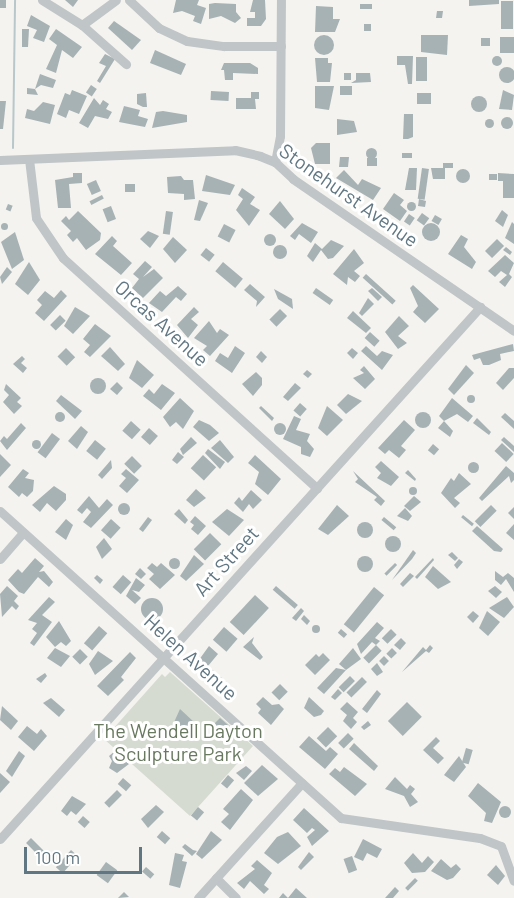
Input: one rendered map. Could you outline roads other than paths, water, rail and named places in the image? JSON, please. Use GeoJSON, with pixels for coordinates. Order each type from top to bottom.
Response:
{"type":"FeatureCollection","features":[{"type":"Feature","properties":{"kind":"street"},"geometry":{"type":"LineString","coordinates":[[42,0],[82,25],[126,64]]}},
{"type":"Feature","properties":{"kind":"street"},"geometry":{"type":"LineString","coordinates":[[82,25],[116,0]]}},
{"type":"Feature","properties":{"kind":"street"},"geometry":{"type":"LineString","coordinates":[[129,0],[159,28],[187,41],[224,46],[281,46]]}},
{"type":"Feature","properties":{"kind":"street"},"geometry":{"type":"LineString","coordinates":[[275,162],[280,136],[281,0]]}},
{"type":"Feature","properties":{"kind":"street","name":"Stonehurst Avenue"},"geometry":{"type":"LineString","coordinates":[[0,160],[235,150],[275,162],[293,178],[514,331]]}},
{"type":"Feature","properties":{"kind":"street","name":"Orcas Avenue"},"geometry":{"type":"LineString","coordinates":[[29,159],[36,218],[63,258],[317,488]]}},
{"type":"Feature","properties":{"kind":"street","name":"Art Street"},"geometry":{"type":"LineString","coordinates":[[0,840],[480,307]]}},
{"type":"Feature","properties":{"kind":"street","name":"Helen Avenue"},"geometry":{"type":"LineString","coordinates":[[0,511],[341,818],[480,838],[501,846],[514,881]]}},
{"type":"Feature","properties":{"kind":"street"},"geometry":{"type":"LineString","coordinates":[[0,559],[23,533]]}},
{"type":"Feature","properties":{"kind":"street"},"geometry":{"type":"LineString","coordinates":[[198,898],[302,783]]}},
{"type":"Feature","properties":{"kind":"street"},"geometry":{"type":"LineString","coordinates":[[216,878],[236,898]]}},
{"type":"Feature","properties":{"kind":"waterway"},"geometry":{"type":"LineString","coordinates":[[13,148],[15,0]]}},
{"type":"Feature","properties":{"kind":"park label","name":"The Wendell Dayton Sculpture Park"},"geometry":{"type":"Point","coordinates":[178,742]}}]}
